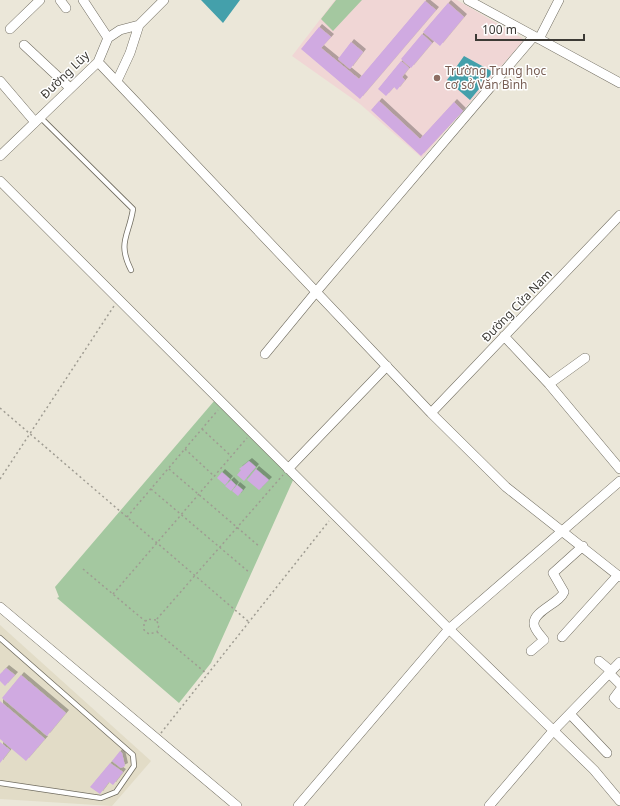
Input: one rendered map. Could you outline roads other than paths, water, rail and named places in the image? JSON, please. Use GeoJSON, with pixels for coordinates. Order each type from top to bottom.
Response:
{"type":"FeatureCollection","features":[{"type":"Feature","properties":{"kind":"street"},"geometry":{"type":"LineString","coordinates":[[10,29],[40,0]]}},
{"type":"Feature","properties":{"kind":"street"},"geometry":{"type":"LineString","coordinates":[[60,0],[66,8]]}},
{"type":"Feature","properties":{"kind":"street"},"geometry":{"type":"LineString","coordinates":[[83,0],[108,38],[120,30],[139,25]]}},
{"type":"Feature","properties":{"kind":"street"},"geometry":{"type":"LineString","coordinates":[[117,81],[130,53],[139,25],[164,0]]}},
{"type":"Feature","properties":{"kind":"street"},"geometry":{"type":"LineString","coordinates":[[468,0],[620,83]]}},
{"type":"Feature","properties":{"kind":"street"},"geometry":{"type":"LineString","coordinates":[[265,354],[316,292],[537,38],[559,0]]}},
{"type":"Feature","properties":{"kind":"street","name":"Đường Lũy"},"geometry":{"type":"LineString","coordinates":[[0,156],[98,62],[108,38]]}},
{"type":"Feature","properties":{"kind":"street"},"geometry":{"type":"LineString","coordinates":[[24,45],[70,88]]}},
{"type":"Feature","properties":{"kind":"street"},"geometry":{"type":"LineString","coordinates":[[98,62],[431,413],[506,487],[583,546],[619,576],[562,637]]}},
{"type":"Feature","properties":{"kind":"street"},"geometry":{"type":"LineString","coordinates":[[0,81],[37,119]]}},
{"type":"Feature","properties":{"kind":"street"},"geometry":{"type":"LineString","coordinates":[[0,181],[334,515],[594,770],[620,801]]}},
{"type":"Feature","properties":{"kind":"street","name":"Đường Cửa Nam"},"geometry":{"type":"LineString","coordinates":[[431,413],[620,215]]}},
{"type":"Feature","properties":{"kind":"street"},"geometry":{"type":"LineString","coordinates":[[504,336],[549,384],[620,469]]}},
{"type":"Feature","properties":{"kind":"street"},"geometry":{"type":"LineString","coordinates":[[549,384],[585,358]]}},
{"type":"Feature","properties":{"kind":"street"},"geometry":{"type":"LineString","coordinates":[[288,469],[387,366]]}},
{"type":"Feature","properties":{"kind":"street"},"geometry":{"type":"LineString","coordinates":[[298,806],[449,629],[620,481]]}},
{"type":"Feature","properties":{"kind":"street"},"geometry":{"type":"LineString","coordinates":[[531,652],[544,640],[534,626],[535,620],[545,608],[558,600],[564,592],[553,573],[583,546]]}},
{"type":"Feature","properties":{"kind":"street"},"geometry":{"type":"LineString","coordinates":[[0,607],[237,806]]}},
{"type":"Feature","properties":{"kind":"street"},"geometry":{"type":"LineString","coordinates":[[599,661],[620,684]]}},
{"type":"Feature","properties":{"kind":"street"},"geometry":{"type":"LineString","coordinates":[[489,806],[553,731],[620,662]]}},
{"type":"Feature","properties":{"kind":"street"},"geometry":{"type":"LineString","coordinates":[[620,690],[614,698],[620,704]]}},
{"type":"Feature","properties":{"kind":"street"},"geometry":{"type":"LineString","coordinates":[[570,714],[607,753]]}},
{"type":"Feature","properties":{"kind":"lane"},"geometry":{"type":"LineString","coordinates":[[37,119],[132,209],[123,246],[124,256],[131,270]]}},
{"type":"Feature","properties":{"kind":"lane"},"geometry":{"type":"LineString","coordinates":[[0,638],[133,755],[134,766],[116,792],[102,798],[0,783]]}},
{"type":"Feature","properties":{"kind":"water"},"geometry":{"type":"Polygon","coordinates":[[[201,0],[240,0],[223,23],[201,0]]]}},
{"type":"Feature","properties":{"kind":"water"},"geometry":{"type":"Polygon","coordinates":[[[464,56],[493,72],[470,100],[447,80],[464,56]]]}},
{"type":"Feature","properties":{"kind":"place","name":"Trường Trung học cơ sở Văn Bình"},"geometry":{"type":"Point","coordinates":[437,78]}}]}
